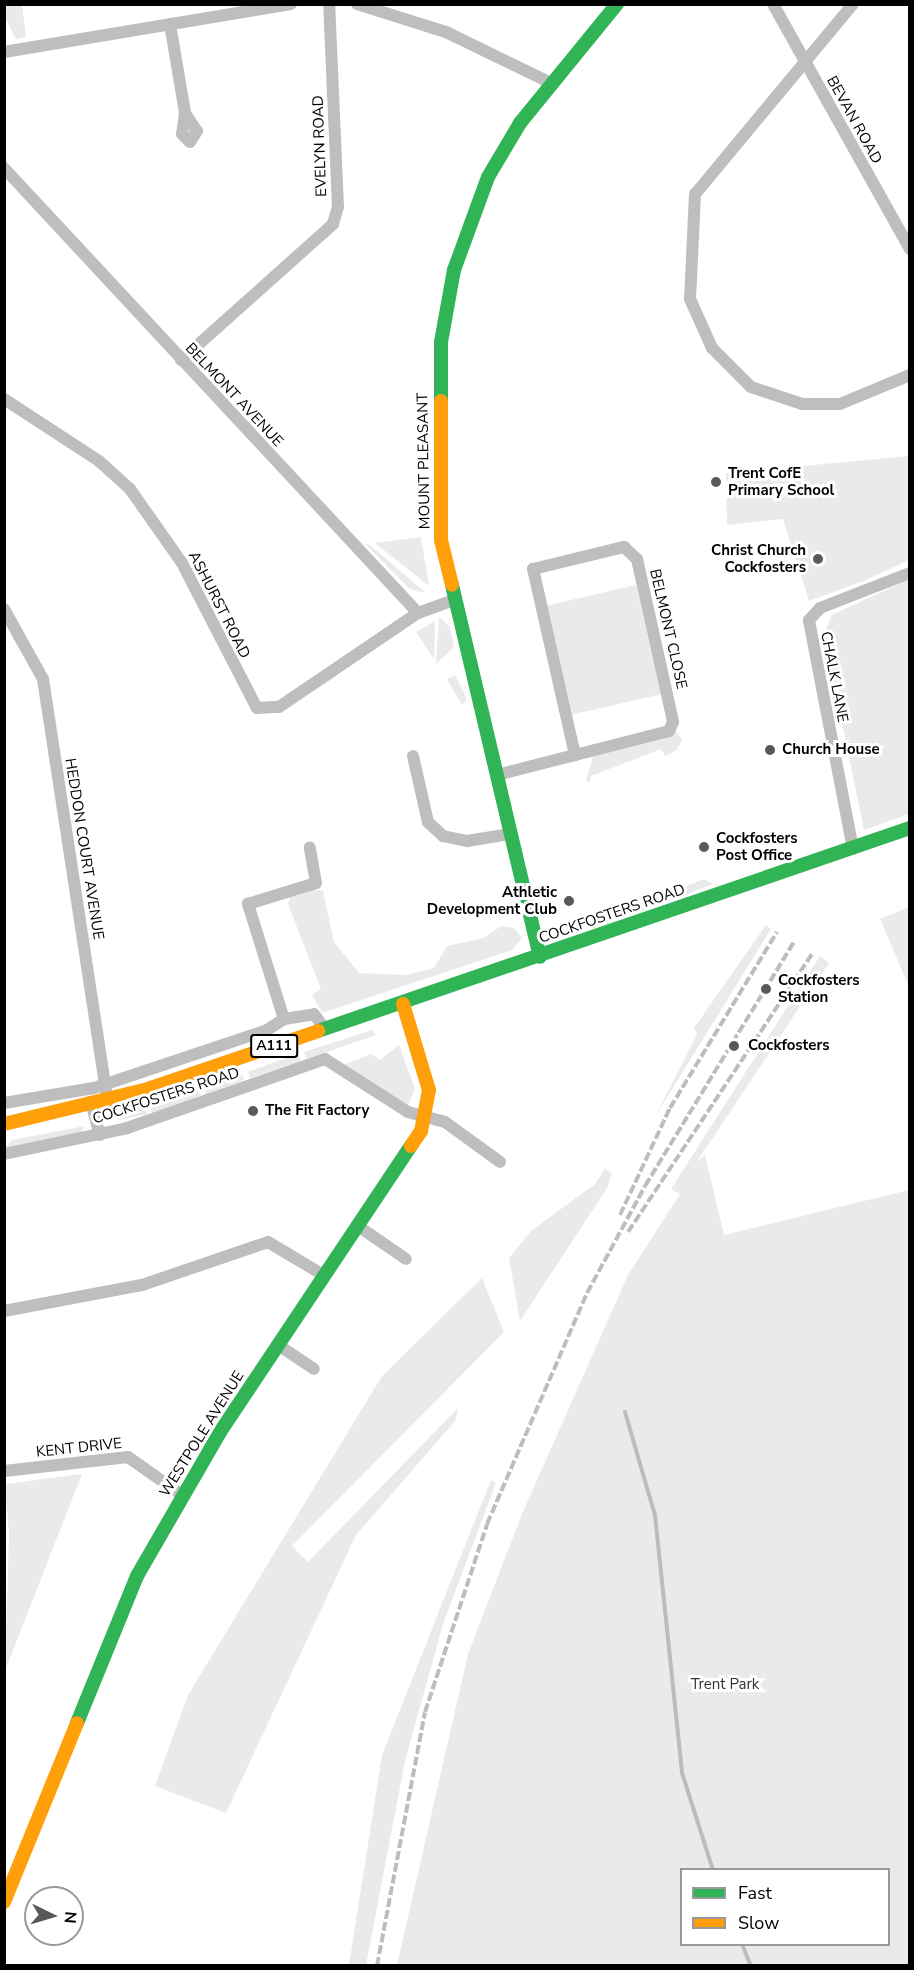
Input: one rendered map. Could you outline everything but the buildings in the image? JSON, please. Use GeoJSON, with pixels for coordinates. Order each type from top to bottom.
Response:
{"type":"FeatureCollection","features":[{"type":"Feature","properties":{"kind":"street"},"geometry":{"type":"LineString","coordinates":[[4,52],[291,4]]}},
{"type":"Feature","properties":{"kind":"street","name":"EVELYN ROAD"},"geometry":{"type":"LineString","coordinates":[[181,360],[333,224],[338,207],[329,4]]}},
{"type":"Feature","properties":{"kind":"street"},"geometry":{"type":"LineString","coordinates":[[357,4],[446,32],[551,83]]}},
{"type":"Feature","properties":{"kind":"street","name":"MOUNT PLEASANT"},"geometry":{"type":"LineString","coordinates":[[540,957],[453,600],[439,515],[445,311],[477,200],[504,147],[551,83],[617,4]]}},
{"type":"Feature","properties":{"kind":"street","name":"BEVAN ROAD"},"geometry":{"type":"LineString","coordinates":[[773,4],[909,249]]}},
{"type":"Feature","properties":{"kind":"street"},"geometry":{"type":"LineString","coordinates":[[853,4],[803,61],[695,194],[690,299],[712,348],[751,387],[802,404],[840,404],[909,375]]}},
{"type":"Feature","properties":{"kind":"street"},"geometry":{"type":"LineString","coordinates":[[170,24],[185,113]]}},
{"type":"Feature","properties":{"kind":"street","name":"BELMONT AVENUE"},"geometry":{"type":"LineString","coordinates":[[4,168],[418,613]]}},
{"type":"Feature","properties":{"kind":"street","name":"ASHURST ROAD"},"geometry":{"type":"LineString","coordinates":[[4,399],[99,460],[130,489],[182,563],[257,708],[279,707],[418,613]]}},
{"type":"Feature","properties":{"kind":"street","name":"BELMONT CLOSE"},"geometry":{"type":"LineString","coordinates":[[497,775],[669,731],[673,722],[637,559],[624,548],[533,569],[575,755]]}},
{"type":"Feature","properties":{"kind":"street","name":"CHALK LANE"},"geometry":{"type":"LineString","coordinates":[[853,849],[809,620],[820,608],[909,573]]}},
{"type":"Feature","properties":{"kind":"street"},"geometry":{"type":"LineString","coordinates":[[418,613],[453,600]]}},
{"type":"Feature","properties":{"kind":"street","name":"HEDDON COURT AVENUE"},"geometry":{"type":"LineString","coordinates":[[4,609],[43,679],[108,1102]]}},
{"type":"Feature","properties":{"kind":"street"},"geometry":{"type":"LineString","coordinates":[[413,756],[428,822],[443,836],[467,841],[510,834]]}},
{"type":"Feature","properties":{"kind":"street","name":"COCKFOSTERS ROAD"},"geometry":{"type":"LineString","coordinates":[[4,1124],[108,1102],[403,1004],[909,828]]}},
{"type":"Feature","properties":{"kind":"street"},"geometry":{"type":"LineString","coordinates":[[284,1019],[248,904],[316,883],[310,848]]}},
{"type":"Feature","properties":{"kind":"street"},"geometry":{"type":"LineString","coordinates":[[403,1004],[428,1079],[427,1118]]}},
{"type":"Feature","properties":{"kind":"street","name":"COCKFOSTERS ROAD"},"geometry":{"type":"LineString","coordinates":[[4,1103],[105,1085],[267,1030],[284,1019],[314,1014],[325,1029]]}},
{"type":"Feature","properties":{"kind":"street","name":"COCKFOSTERS ROAD"},"geometry":{"type":"LineString","coordinates":[[4,1154],[100,1135],[325,1059],[408,1112],[445,1122],[500,1162]]}},
{"type":"Feature","properties":{"kind":"street"},"geometry":{"type":"LineString","coordinates":[[92,1106],[100,1135]]}},
{"type":"Feature","properties":{"kind":"street","name":"WESTPOLE AVENUE"},"geometry":{"type":"LineString","coordinates":[[4,1902],[132,1587],[182,1495],[427,1118]]}},
{"type":"Feature","properties":{"kind":"street"},"geometry":{"type":"LineString","coordinates":[[358,1226],[406,1259]]}},
{"type":"Feature","properties":{"kind":"street"},"geometry":{"type":"LineString","coordinates":[[4,1311],[142,1285],[268,1242],[325,1276]]}},
{"type":"Feature","properties":{"kind":"street"},"geometry":{"type":"LineString","coordinates":[[278,1345],[314,1369]]}},
{"type":"Feature","properties":{"kind":"street","name":"KENT DRIVE"},"geometry":{"type":"LineString","coordinates":[[4,1472],[128,1456],[182,1495]]}},
{"type":"Feature","properties":{"kind":"green space"},"geometry":{"type":"Polygon","coordinates":[[[4,5],[22,5],[26,37],[16,39],[5,18],[4,5]]]}},
{"type":"Feature","properties":{"kind":"green space"},"geometry":{"type":"Polygon","coordinates":[[[909,456],[909,560],[866,580],[809,601],[783,519],[727,525],[726,473],[909,456]]]}},
{"type":"Feature","properties":{"kind":"green space"},"geometry":{"type":"Polygon","coordinates":[[[421,537],[429,586],[375,543],[421,537]]]}},
{"type":"Feature","properties":{"kind":"green space"},"geometry":{"type":"Polygon","coordinates":[[[365,544],[370,545],[426,593],[410,589],[365,544]]]}},
{"type":"Feature","properties":{"kind":"green space"},"geometry":{"type":"Polygon","coordinates":[[[909,579],[909,814],[864,830],[824,635],[832,615],[909,579]]]}},
{"type":"Feature","properties":{"kind":"green space"},"geometry":{"type":"Polygon","coordinates":[[[636,585],[661,694],[573,715],[547,605],[636,585]]]}},
{"type":"Feature","properties":{"kind":"green space"},"geometry":{"type":"Polygon","coordinates":[[[439,617],[450,627],[454,647],[436,664],[439,617]]]}},
{"type":"Feature","properties":{"kind":"green space"},"geometry":{"type":"Polygon","coordinates":[[[435,621],[434,659],[416,632],[435,621]]]}},
{"type":"Feature","properties":{"kind":"green space"},"geometry":{"type":"Polygon","coordinates":[[[455,675],[467,699],[462,705],[447,679],[455,675]]]}},
{"type":"Feature","properties":{"kind":"green space"},"geometry":{"type":"Polygon","coordinates":[[[675,729],[682,740],[677,750],[665,756],[661,749],[591,776],[589,784],[586,780],[594,753],[675,729]]]}},
{"type":"Feature","properties":{"kind":"green space"},"geometry":{"type":"Polygon","coordinates":[[[704,879],[713,884],[606,925],[603,919],[704,879]]]}},
{"type":"Feature","properties":{"kind":"green space"},"geometry":{"type":"Polygon","coordinates":[[[311,889],[323,891],[334,942],[359,973],[405,975],[434,968],[447,946],[484,938],[501,926],[514,928],[522,938],[512,950],[322,1013],[312,995],[321,989],[288,904],[290,897],[311,889]]]}},
{"type":"Feature","properties":{"kind":"green space"},"geometry":{"type":"Polygon","coordinates":[[[910,907],[909,987],[880,919],[910,907]]]}},
{"type":"Feature","properties":{"kind":"green space"},"geometry":{"type":"Polygon","coordinates":[[[766,925],[771,929],[656,1115],[697,1034],[694,1028],[766,925]]]}},
{"type":"Feature","properties":{"kind":"green space","name":"Trent Park"},"geometry":{"type":"Polygon","coordinates":[[[820,956],[829,963],[696,1163],[705,1155],[724,1235],[909,1190],[909,1965],[397,1965],[468,1654],[522,1514],[628,1275],[680,1194],[671,1189],[820,956]]]}},
{"type":"Feature","properties":{"kind":"green space"},"geometry":{"type":"Polygon","coordinates":[[[372,1030],[376,1035],[306,1059],[304,1052],[372,1030]]]}},
{"type":"Feature","properties":{"kind":"green space"},"geometry":{"type":"Polygon","coordinates":[[[399,1045],[415,1089],[408,1105],[343,1065],[371,1054],[380,1060],[399,1045]]]}},
{"type":"Feature","properties":{"kind":"green space"},"geometry":{"type":"Polygon","coordinates":[[[298,1053],[301,1061],[250,1078],[248,1072],[298,1053]]]}},
{"type":"Feature","properties":{"kind":"green space"},"geometry":{"type":"Polygon","coordinates":[[[242,1074],[244,1080],[206,1094],[203,1087],[242,1074]]]}},
{"type":"Feature","properties":{"kind":"green space"},"geometry":{"type":"Polygon","coordinates":[[[198,1088],[201,1095],[153,1116],[150,1108],[198,1088]]]}},
{"type":"Feature","properties":{"kind":"green space"},"geometry":{"type":"Polygon","coordinates":[[[144,1106],[147,1114],[119,1120],[118,1114],[144,1106]]]}},
{"type":"Feature","properties":{"kind":"green space"},"geometry":{"type":"Polygon","coordinates":[[[85,1126],[81,1133],[5,1149],[12,1140],[85,1126]]]}},
{"type":"Feature","properties":{"kind":"green space"},"geometry":{"type":"Polygon","coordinates":[[[605,1169],[612,1174],[607,1188],[520,1321],[509,1258],[531,1231],[595,1184],[605,1169]]]}},
{"type":"Feature","properties":{"kind":"green space"},"geometry":{"type":"Polygon","coordinates":[[[482,1278],[504,1332],[292,1546],[308,1562],[458,1408],[456,1420],[356,1535],[226,1813],[155,1786],[188,1695],[382,1376],[482,1278]]]}},
{"type":"Feature","properties":{"kind":"green space"},"geometry":{"type":"Polygon","coordinates":[[[82,1474],[5,1671],[9,1535],[5,1484],[82,1474]]]}},
{"type":"Feature","properties":{"kind":"green space"},"geometry":{"type":"Polygon","coordinates":[[[491,1480],[496,1483],[443,1624],[405,1761],[366,1965],[349,1965],[382,1755],[491,1480]]]}},
{"type":"Feature","properties":{"kind":"waterway"},"geometry":{"type":"LineString","coordinates":[[625,1412],[655,1515],[682,1773],[712,1868]]}},
{"type":"Feature","properties":{"kind":"waterway"},"geometry":{"type":"LineString","coordinates":[[743,1946],[751,1966]]}},
{"type":"Feature","properties":{"kind":"railway"},"geometry":{"type":"LineString","coordinates":[[620,1215],[670,1108],[777,932]]}},
{"type":"Feature","properties":{"kind":"railway"},"geometry":{"type":"LineString","coordinates":[[377,1966],[425,1712],[487,1524],[587,1293],[645,1186],[794,942]]}},
{"type":"Feature","properties":{"kind":"railway"},"geometry":{"type":"LineString","coordinates":[[628,1232],[813,953]]}},
{"type":"Feature","properties":{"kind":"traffic: fast"},"geometry":{"type":"LineString","coordinates":[[441,401],[441,342],[454,270],[488,177],[520,123],[617,4]]}},
{"type":"Feature","properties":{"kind":"traffic: fast"},"geometry":{"type":"LineString","coordinates":[[452,585],[540,957]]}},
{"type":"Feature","properties":{"kind":"traffic: fast"},"geometry":{"type":"LineString","coordinates":[[318,1031],[910,828]]}},
{"type":"Feature","properties":{"kind":"traffic: fast"},"geometry":{"type":"LineString","coordinates":[[77,1723],[137,1576],[220,1432],[411,1146]]}},
{"type":"Feature","properties":{"kind":"traffic: slow"},"geometry":{"type":"LineString","coordinates":[[441,401],[441,540],[452,585]]}},
{"type":"Feature","properties":{"kind":"traffic: slow"},"geometry":{"type":"LineString","coordinates":[[403,1004],[429,1090],[421,1131],[411,1146]]}},
{"type":"Feature","properties":{"kind":"traffic: slow"},"geometry":{"type":"LineString","coordinates":[[4,1124],[145,1090],[318,1031]]}},
{"type":"Feature","properties":{"kind":"traffic: slow"},"geometry":{"type":"LineString","coordinates":[[4,1902],[77,1723]]}},
{"type":"Feature","properties":{"kind":"place","name":"Trent CofE Primary School"},"geometry":{"type":"Point","coordinates":[716,482]}},
{"type":"Feature","properties":{"kind":"place","name":"Christ Church Cockfosters"},"geometry":{"type":"Point","coordinates":[818,559]}},
{"type":"Feature","properties":{"kind":"place","name":"Church House"},"geometry":{"type":"Point","coordinates":[770,750]}},
{"type":"Feature","properties":{"kind":"place","name":"Cockfosters Post Office"},"geometry":{"type":"Point","coordinates":[704,847]}},
{"type":"Feature","properties":{"kind":"place","name":"Athletic Development Club"},"geometry":{"type":"Point","coordinates":[569,901]}},
{"type":"Feature","properties":{"kind":"place","name":"Cockfosters Station"},"geometry":{"type":"Point","coordinates":[766,989]}},
{"type":"Feature","properties":{"kind":"place","name":"Cockfosters"},"geometry":{"type":"Point","coordinates":[734,1046]}},
{"type":"Feature","properties":{"kind":"place","name":"The Fit Factory"},"geometry":{"type":"Point","coordinates":[253,1111]}}]}
